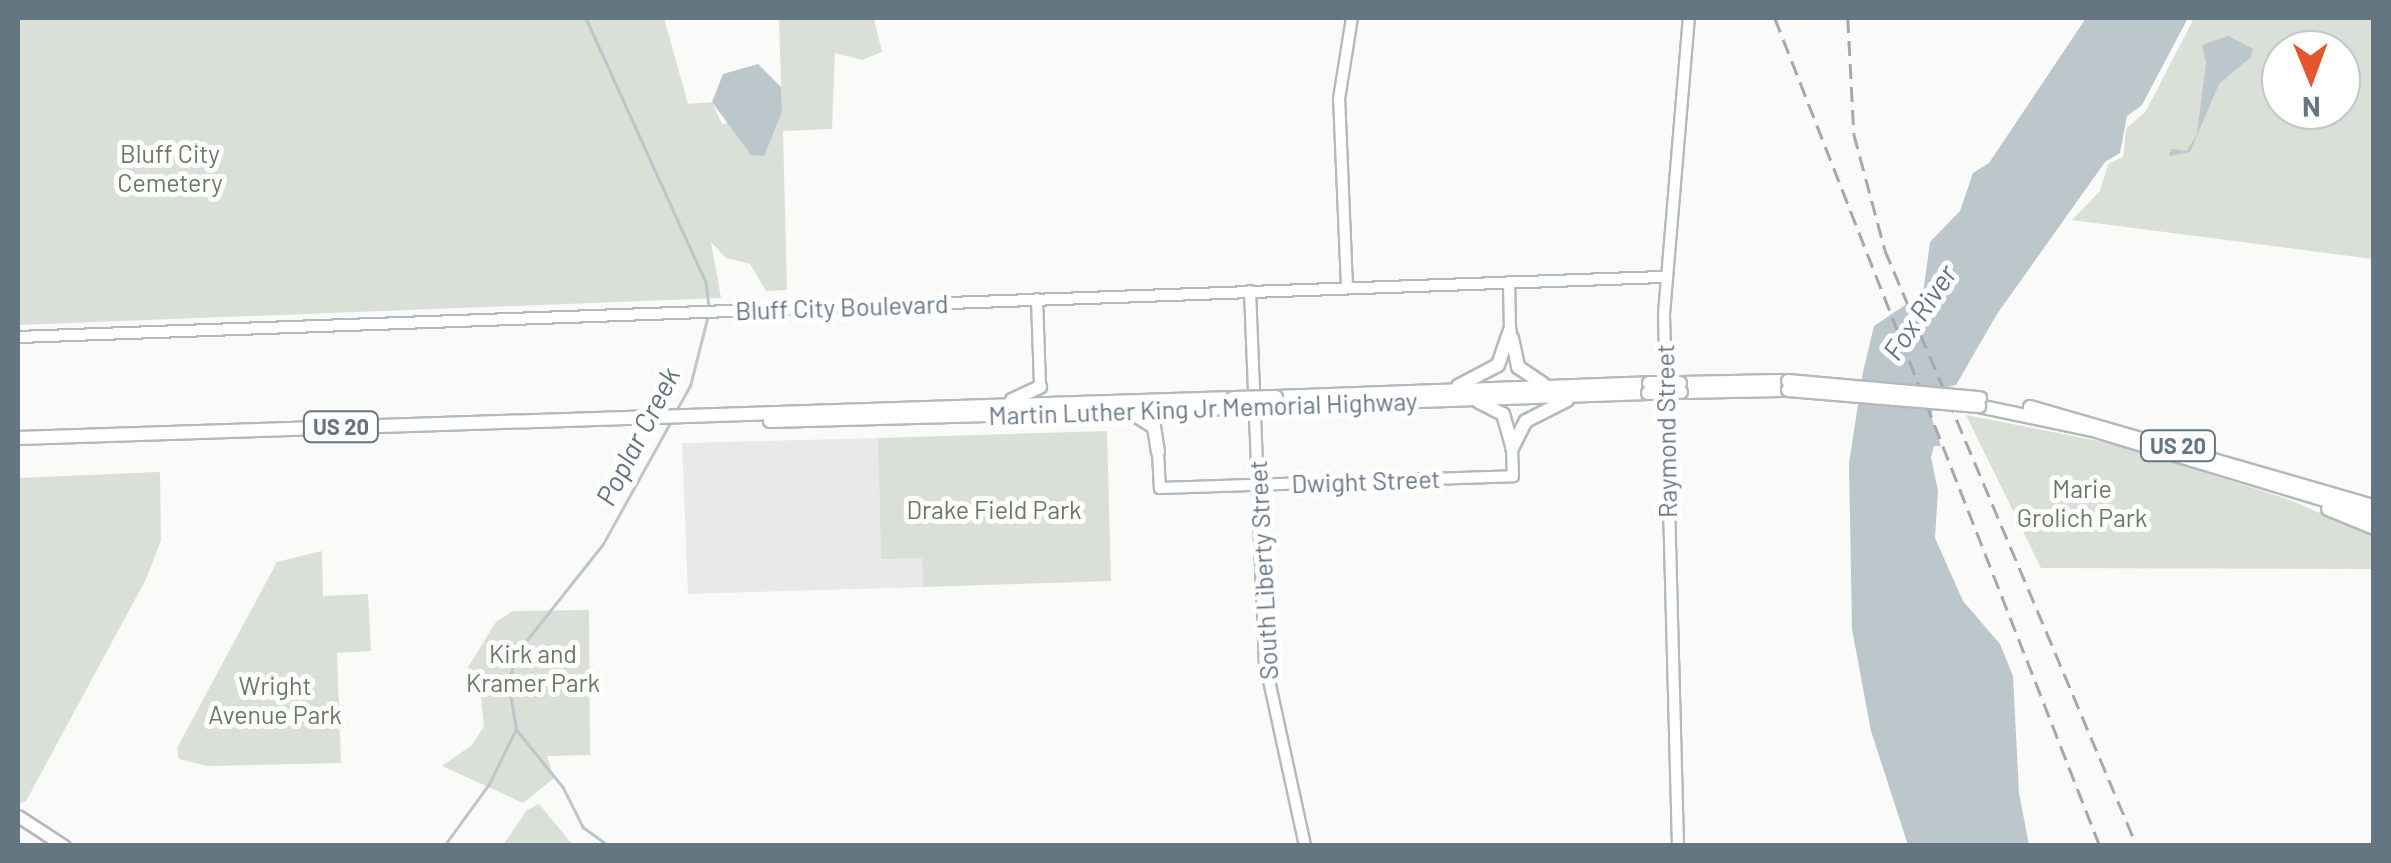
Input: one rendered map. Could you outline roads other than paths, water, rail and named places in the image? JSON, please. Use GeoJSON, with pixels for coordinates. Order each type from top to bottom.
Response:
{"type":"FeatureCollection","features":[{"type":"Feature","properties":{"kind":"highway"},"geometry":{"type":"LineString","coordinates":[[1510,331],[1524,375],[1555,386]]}},
{"type":"Feature","properties":{"kind":"highway"},"geometry":{"type":"LineString","coordinates":[[1430,391],[1487,374],[1506,351],[1510,331]]}},
{"type":"Feature","properties":{"kind":"highway","name":"Martin Luther King Jr Memorial Highway"},"geometry":{"type":"LineString","coordinates":[[1376,398],[1430,391],[1555,386],[1788,386],[1979,402],[2085,419],[2374,506]]}},
{"type":"Feature","properties":{"kind":"highway"},"geometry":{"type":"LineString","coordinates":[[948,408],[1021,400],[1040,387]]}},
{"type":"Feature","properties":{"kind":"highway","name":"Martin Luther King Jr Memorial Highway"},"geometry":{"type":"LineString","coordinates":[[18,442],[948,408],[1592,395],[1648,388]]}},
{"type":"Feature","properties":{"kind":"highway"},"geometry":{"type":"LineString","coordinates":[[1512,448],[1536,412],[1592,395]]}},
{"type":"Feature","properties":{"kind":"highway"},"geometry":{"type":"LineString","coordinates":[[1466,399],[1503,414],[1512,448]]}},
{"type":"Feature","properties":{"kind":"highway","name":"Martin Luther King Jr Memorial Highway"},"geometry":{"type":"LineString","coordinates":[[1979,402],[2093,430],[2374,515]]}},
{"type":"Feature","properties":{"kind":"highway","name":"Martin Luther King Jr Memorial Highway"},"geometry":{"type":"LineString","coordinates":[[687,419],[1121,411],[1233,403]]}},
{"type":"Feature","properties":{"kind":"highway"},"geometry":{"type":"LineString","coordinates":[[1121,411],[1151,423],[1158,452]]}},
{"type":"Feature","properties":{"kind":"highway"},"geometry":{"type":"LineString","coordinates":[[2247,467],[2374,496]]}},
{"type":"Feature","properties":{"kind":"highway"},"geometry":{"type":"LineString","coordinates":[[2256,480],[2374,528]]}},
{"type":"Feature","properties":{"kind":"main road"},"geometry":{"type":"LineString","coordinates":[[18,816],[64,846]]}},
{"type":"Feature","properties":{"kind":"street"},"geometry":{"type":"LineString","coordinates":[[1347,287],[1339,99],[1352,18]]}},
{"type":"Feature","properties":{"kind":"street","name":"Raymond Street"},"geometry":{"type":"LineString","coordinates":[[1678,846],[1666,277],[1688,18]]}},
{"type":"Feature","properties":{"kind":"street","name":"Bluff City Boulevard"},"geometry":{"type":"LineString","coordinates":[[18,337],[1666,277]]}},
{"type":"Feature","properties":{"kind":"street"},"geometry":{"type":"LineString","coordinates":[[1509,282],[1510,331]]}},
{"type":"Feature","properties":{"kind":"street","name":"South Liberty Street"},"geometry":{"type":"LineString","coordinates":[[1250,291],[1266,670],[1305,846]]}},
{"type":"Feature","properties":{"kind":"street"},"geometry":{"type":"LineString","coordinates":[[1037,299],[1040,387]]}},
{"type":"Feature","properties":{"kind":"street","name":"Dwight Street"},"geometry":{"type":"LineString","coordinates":[[1158,452],[1160,488],[1513,476],[1512,448]]}},
{"type":"Feature","properties":{"kind":"water","name":"Fox River"},"geometry":{"type":"Polygon","coordinates":[[[2086,18],[2188,18],[2142,105],[2127,116],[2120,153],[2105,162],[1997,314],[1956,385],[1939,389],[1931,416],[1941,446],[1934,446],[1931,457],[1938,491],[1935,538],[1963,601],[2000,644],[2013,676],[2019,793],[2029,845],[1908,845],[1871,731],[1852,629],[1849,463],[1863,372],[1874,326],[1923,293],[1930,242],[1960,211],[1973,173],[1989,163],[2086,18]]]}},
{"type":"Feature","properties":{"kind":"water"},"geometry":{"type":"Polygon","coordinates":[[[2228,36],[2253,49],[2251,57],[2219,84],[2190,152],[2169,156],[2171,149],[2187,151],[2197,134],[2206,63],[2202,45],[2228,36]]]}},
{"type":"Feature","properties":{"kind":"water"},"geometry":{"type":"Polygon","coordinates":[[[758,64],[781,87],[782,112],[764,156],[751,155],[712,102],[723,74],[758,64]]]}},
{"type":"Feature","properties":{"kind":"waterway","name":"Poplar Creek"},"geometry":{"type":"LineString","coordinates":[[586,18],[706,282],[709,307]]}},
{"type":"Feature","properties":{"kind":"waterway","name":"Poplar Creek"},"geometry":{"type":"LineString","coordinates":[[676,411],[690,386],[708,315]]}},
{"type":"Feature","properties":{"kind":"waterway","name":"Poplar Creek"},"geometry":{"type":"LineString","coordinates":[[444,846],[489,784],[516,729],[508,681],[519,650],[603,544],[670,423]]}},
{"type":"Feature","properties":{"kind":"waterway"},"geometry":{"type":"LineString","coordinates":[[516,729],[563,787],[583,827],[609,846]]}},
{"type":"Feature","properties":{"kind":"railway"},"geometry":{"type":"LineString","coordinates":[[1775,18],[2100,846]]}},
{"type":"Feature","properties":{"kind":"railway"},"geometry":{"type":"LineString","coordinates":[[1848,18],[1854,134],[1885,250],[2137,846]]}},
{"type":"Feature","properties":{"kind":"park label","name":"Bluff City Cemetery"},"geometry":{"type":"Point","coordinates":[170,168]}},
{"type":"Feature","properties":{"kind":"park label","name":"Marie Grolich Park"},"geometry":{"type":"Point","coordinates":[2082,504]}},
{"type":"Feature","properties":{"kind":"park label","name":"Drake Field Park"},"geometry":{"type":"Point","coordinates":[994,509]}},
{"type":"Feature","properties":{"kind":"park label","name":"Kirk and Kramer Park"},"geometry":{"type":"Point","coordinates":[533,668]}},
{"type":"Feature","properties":{"kind":"park label","name":"Wright Avenue Park"},"geometry":{"type":"Point","coordinates":[275,700]}}]}
